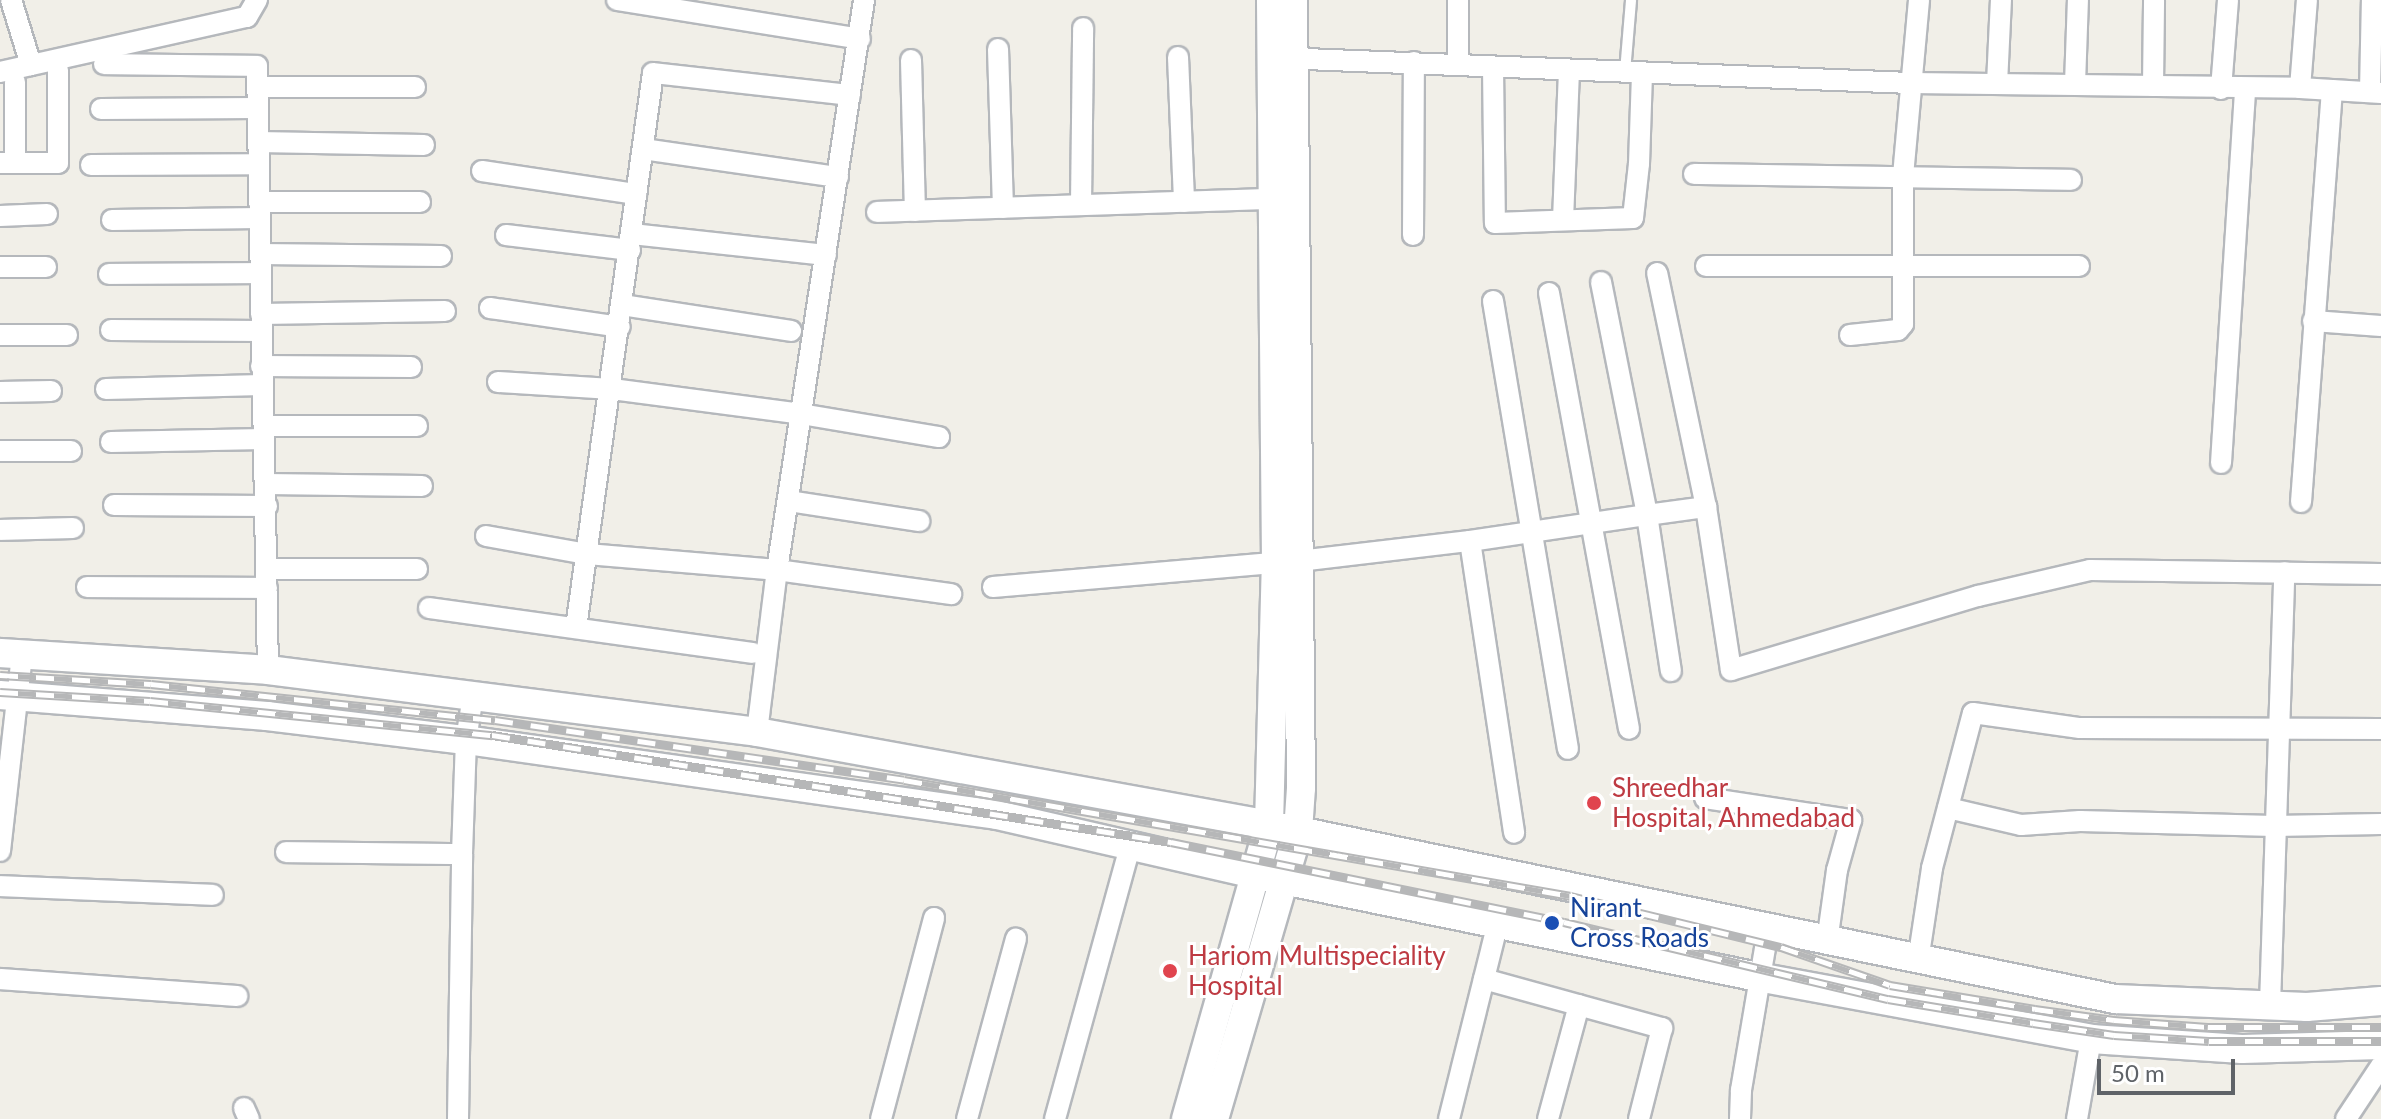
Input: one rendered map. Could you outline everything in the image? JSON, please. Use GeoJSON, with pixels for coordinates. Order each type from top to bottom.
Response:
{"type":"FeatureCollection","features":[{"type":"Feature","properties":{"kind":"main road"},"geometry":{"type":"LineString","coordinates":[[1214,1119],[1267,876],[1287,562],[1283,58],[1271,0]]}},
{"type":"Feature","properties":{"kind":"main road"},"geometry":{"type":"LineString","coordinates":[[1186,1119],[1267,876],[1298,831],[1301,788],[1287,562],[1272,199],[1283,58],[1293,0]]}},
{"type":"Feature","properties":{"kind":"main road"},"geometry":{"type":"LineString","coordinates":[[11,653],[268,670],[757,732],[1269,825],[1918,961],[2115,999],[2270,1005],[2381,1001]]}},
{"type":"Feature","properties":{"kind":"main road"},"geometry":{"type":"LineString","coordinates":[[9,696],[267,716],[466,740],[997,815],[1267,876],[1758,977],[2091,1039],[2242,1049],[2381,1045]]}},
{"type":"Feature","properties":{"kind":"street"},"geometry":{"type":"LineString","coordinates":[[11,0],[31,65]]}},
{"type":"Feature","properties":{"kind":"street"},"geometry":{"type":"LineString","coordinates":[[58,70],[58,163],[8,163],[7,77],[31,65],[247,17],[257,0]]}},
{"type":"Feature","properties":{"kind":"street"},"geometry":{"type":"LineString","coordinates":[[617,0],[860,39]]}},
{"type":"Feature","properties":{"kind":"street"},"geometry":{"type":"LineString","coordinates":[[757,732],[777,570],[864,0]]}},
{"type":"Feature","properties":{"kind":"street"},"geometry":{"type":"LineString","coordinates":[[1458,0],[1458,63]]}},
{"type":"Feature","properties":{"kind":"street"},"geometry":{"type":"LineString","coordinates":[[1850,335],[1898,330],[1903,324],[1903,176],[1919,0]]}},
{"type":"Feature","properties":{"kind":"street"},"geometry":{"type":"LineString","coordinates":[[1997,84],[2001,0]]}},
{"type":"Feature","properties":{"kind":"street"},"geometry":{"type":"LineString","coordinates":[[2075,84],[2078,0]]}},
{"type":"Feature","properties":{"kind":"street"},"geometry":{"type":"LineString","coordinates":[[2153,86],[2154,0]]}},
{"type":"Feature","properties":{"kind":"street"},"geometry":{"type":"LineString","coordinates":[[2221,89],[2228,0]]}},
{"type":"Feature","properties":{"kind":"street"},"geometry":{"type":"LineString","coordinates":[[2300,88],[2307,0]]}},
{"type":"Feature","properties":{"kind":"street"},"geometry":{"type":"LineString","coordinates":[[1283,58],[1911,83],[2300,88],[2375,93],[2372,0]]}},
{"type":"Feature","properties":{"kind":"street"},"geometry":{"type":"LineString","coordinates":[[1081,204],[1083,28]]}},
{"type":"Feature","properties":{"kind":"street"},"geometry":{"type":"LineString","coordinates":[[998,49],[1003,208]]}},
{"type":"Feature","properties":{"kind":"street"},"geometry":{"type":"LineString","coordinates":[[1178,57],[1184,202]]}},
{"type":"Feature","properties":{"kind":"street"},"geometry":{"type":"LineString","coordinates":[[911,60],[915,211]]}},
{"type":"Feature","properties":{"kind":"street"},"geometry":{"type":"LineString","coordinates":[[1413,235],[1414,62]]}},
{"type":"Feature","properties":{"kind":"street"},"geometry":{"type":"LineString","coordinates":[[104,64],[257,66],[268,670]]}},
{"type":"Feature","properties":{"kind":"street"},"geometry":{"type":"LineString","coordinates":[[1493,67],[1495,223],[1633,218],[1639,164],[1633,73]]}},
{"type":"Feature","properties":{"kind":"street"},"geometry":{"type":"LineString","coordinates":[[1563,220],[1569,71]]}},
{"type":"Feature","properties":{"kind":"street"},"geometry":{"type":"LineString","coordinates":[[576,628],[612,389],[653,73],[850,95]]}},
{"type":"Feature","properties":{"kind":"street"},"geometry":{"type":"LineString","coordinates":[[101,109],[415,87]]}},
{"type":"Feature","properties":{"kind":"street"},"geometry":{"type":"LineString","coordinates":[[2221,463],[2245,89]]}},
{"type":"Feature","properties":{"kind":"street"},"geometry":{"type":"LineString","coordinates":[[2301,502],[2332,90]]}},
{"type":"Feature","properties":{"kind":"street"},"geometry":{"type":"LineString","coordinates":[[258,142],[424,145]]}},
{"type":"Feature","properties":{"kind":"street"},"geometry":{"type":"LineString","coordinates":[[643,149],[838,177]]}},
{"type":"Feature","properties":{"kind":"street"},"geometry":{"type":"LineString","coordinates":[[91,165],[258,164]]}},
{"type":"Feature","properties":{"kind":"street"},"geometry":{"type":"LineString","coordinates":[[482,171],[636,194]]}},
{"type":"Feature","properties":{"kind":"street"},"geometry":{"type":"LineString","coordinates":[[1694,174],[2071,180]]}},
{"type":"Feature","properties":{"kind":"street"},"geometry":{"type":"LineString","coordinates":[[877,212],[1272,199]]}},
{"type":"Feature","properties":{"kind":"street"},"geometry":{"type":"LineString","coordinates":[[112,220],[420,202]]}},
{"type":"Feature","properties":{"kind":"street"},"geometry":{"type":"LineString","coordinates":[[0,216],[47,214]]}},
{"type":"Feature","properties":{"kind":"street"},"geometry":{"type":"LineString","coordinates":[[506,235],[826,255]]}},
{"type":"Feature","properties":{"kind":"street"},"geometry":{"type":"LineString","coordinates":[[109,274],[441,256]]}},
{"type":"Feature","properties":{"kind":"street"},"geometry":{"type":"LineString","coordinates":[[1706,266],[2079,266]]}},
{"type":"Feature","properties":{"kind":"street"},"geometry":{"type":"LineString","coordinates":[[0,267],[46,267]]}},
{"type":"Feature","properties":{"kind":"street"},"geometry":{"type":"LineString","coordinates":[[1657,273],[1706,507],[1731,670],[1978,596],[2090,570],[2381,574]]}},
{"type":"Feature","properties":{"kind":"street"},"geometry":{"type":"LineString","coordinates":[[1601,282],[1647,515],[1671,671]]}},
{"type":"Feature","properties":{"kind":"street"},"geometry":{"type":"LineString","coordinates":[[1549,293],[1629,729]]}},
{"type":"Feature","properties":{"kind":"street"},"geometry":{"type":"LineString","coordinates":[[1493,301],[1568,749]]}},
{"type":"Feature","properties":{"kind":"street"},"geometry":{"type":"LineString","coordinates":[[622,305],[791,331]]}},
{"type":"Feature","properties":{"kind":"street"},"geometry":{"type":"LineString","coordinates":[[490,308],[620,327]]}},
{"type":"Feature","properties":{"kind":"street"},"geometry":{"type":"LineString","coordinates":[[111,330],[445,311]]}},
{"type":"Feature","properties":{"kind":"street"},"geometry":{"type":"LineString","coordinates":[[2313,321],[2381,326]]}},
{"type":"Feature","properties":{"kind":"street"},"geometry":{"type":"LineString","coordinates":[[0,335],[67,335]]}},
{"type":"Feature","properties":{"kind":"street"},"geometry":{"type":"LineString","coordinates":[[106,389],[261,375],[411,367]]}},
{"type":"Feature","properties":{"kind":"street"},"geometry":{"type":"LineString","coordinates":[[498,382],[612,389],[801,414],[939,437]]}},
{"type":"Feature","properties":{"kind":"street"},"geometry":{"type":"LineString","coordinates":[[0,392],[51,391]]}},
{"type":"Feature","properties":{"kind":"street"},"geometry":{"type":"LineString","coordinates":[[111,442],[417,426]]}},
{"type":"Feature","properties":{"kind":"street"},"geometry":{"type":"LineString","coordinates":[[0,451],[71,451]]}},
{"type":"Feature","properties":{"kind":"street"},"geometry":{"type":"LineString","coordinates":[[266,484],[422,486]]}},
{"type":"Feature","properties":{"kind":"street"},"geometry":{"type":"LineString","coordinates":[[788,501],[919,521]]}},
{"type":"Feature","properties":{"kind":"street"},"geometry":{"type":"LineString","coordinates":[[114,505],[267,506]]}},
{"type":"Feature","properties":{"kind":"street"},"geometry":{"type":"LineString","coordinates":[[993,587],[1287,562],[1470,541],[1706,507]]}},
{"type":"Feature","properties":{"kind":"street"},"geometry":{"type":"LineString","coordinates":[[0,530],[73,528]]}},
{"type":"Feature","properties":{"kind":"street"},"geometry":{"type":"LineString","coordinates":[[486,536],[587,554],[777,570],[951,594]]}},
{"type":"Feature","properties":{"kind":"street"},"geometry":{"type":"LineString","coordinates":[[1470,541],[1514,833]]}},
{"type":"Feature","properties":{"kind":"street"},"geometry":{"type":"LineString","coordinates":[[87,587],[417,569]]}},
{"type":"Feature","properties":{"kind":"street"},"geometry":{"type":"LineString","coordinates":[[2270,1005],[2284,572]]}},
{"type":"Feature","properties":{"kind":"street"},"geometry":{"type":"LineString","coordinates":[[429,608],[753,653]]}},
{"type":"Feature","properties":{"kind":"street"},"geometry":{"type":"LineString","coordinates":[[0,851],[11,653]]}},
{"type":"Feature","properties":{"kind":"street"},"geometry":{"type":"LineString","coordinates":[[458,1119],[466,740],[473,696]]}},
{"type":"Feature","properties":{"kind":"street"},"geometry":{"type":"LineString","coordinates":[[1918,961],[1932,868],[1973,713],[2080,728],[2381,729]]}},
{"type":"Feature","properties":{"kind":"street"},"geometry":{"type":"LineString","coordinates":[[1705,798],[1851,820],[1837,870],[1827,942]]}},
{"type":"Feature","properties":{"kind":"street"},"geometry":{"type":"LineString","coordinates":[[1948,808],[2021,825],[2080,821],[2274,826],[2381,824]]}},
{"type":"Feature","properties":{"kind":"street"},"geometry":{"type":"LineString","coordinates":[[1055,1119],[1131,844]]}},
{"type":"Feature","properties":{"kind":"street"},"geometry":{"type":"LineString","coordinates":[[286,852],[462,854]]}},
{"type":"Feature","properties":{"kind":"street"},"geometry":{"type":"LineString","coordinates":[[0,886],[213,895]]}},
{"type":"Feature","properties":{"kind":"street"},"geometry":{"type":"LineString","coordinates":[[881,1119],[934,918]]}},
{"type":"Feature","properties":{"kind":"street"},"geometry":{"type":"LineString","coordinates":[[1449,1119],[1498,922]]}},
{"type":"Feature","properties":{"kind":"street"},"geometry":{"type":"LineString","coordinates":[[1740,1119],[1758,977],[1768,930]]}},
{"type":"Feature","properties":{"kind":"street"},"geometry":{"type":"LineString","coordinates":[[967,1119],[1016,939]]}},
{"type":"Feature","properties":{"kind":"street"},"geometry":{"type":"LineString","coordinates":[[0,979],[237,996]]}},
{"type":"Feature","properties":{"kind":"street"},"geometry":{"type":"LineString","coordinates":[[1484,979],[1662,1028],[1639,1119]]}},
{"type":"Feature","properties":{"kind":"street"},"geometry":{"type":"LineString","coordinates":[[1548,1119],[1579,1005]]}},
{"type":"Feature","properties":{"kind":"street"},"geometry":{"type":"LineString","coordinates":[[2077,1119],[2091,1039]]}},
{"type":"Feature","properties":{"kind":"street"},"geometry":{"type":"LineString","coordinates":[[2346,1119],[2381,1066]]}},
{"type":"Feature","properties":{"kind":"lane"},"geometry":{"type":"LineString","coordinates":[[1631,0],[1633,73]]}},
{"type":"Feature","properties":{"kind":"railway"},"geometry":{"type":"LineString","coordinates":[[0,675],[151,684],[495,720],[904,780],[1571,896],[1781,947],[1890,985],[2035,1009],[2114,1020],[2208,1027],[2381,1027]]}},
{"type":"Feature","properties":{"kind":"railway"},"geometry":{"type":"LineString","coordinates":[[0,692],[150,701],[492,735],[1171,842],[1564,922],[1888,999],[2114,1035],[2209,1041],[2381,1041]]}},
{"type":"Feature","properties":{"kind":"place","name":"Shreedhar Hospital, Ahmedabad"},"geometry":{"type":"Point","coordinates":[1594,803]}},
{"type":"Feature","properties":{"kind":"place","name":"Nirant Cross Roads"},"geometry":{"type":"Point","coordinates":[1552,923]}},
{"type":"Feature","properties":{"kind":"place","name":"Hariom Multispeciality Hospital"},"geometry":{"type":"Point","coordinates":[1170,971]}}]}
